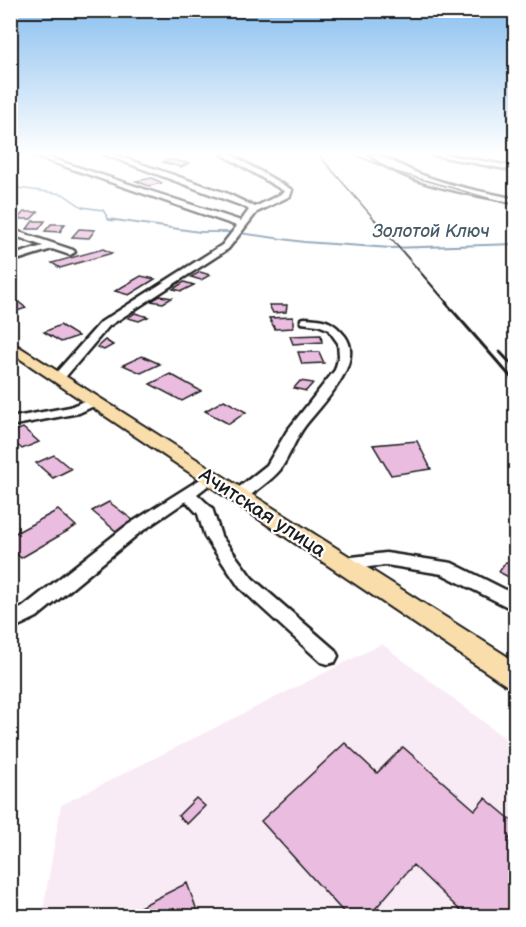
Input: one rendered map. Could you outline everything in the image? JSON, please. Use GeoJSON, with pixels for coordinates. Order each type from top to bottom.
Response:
{"type":"FeatureCollection","features":[{"type":"Feature","properties":{"kind":"main road","name":"Ачитская улица"},"geometry":{"type":"LineString","coordinates":[[10,345],[93,402],[516,677]]}},
{"type":"Feature","properties":{"kind":"street"},"geometry":{"type":"LineString","coordinates":[[161,197],[243,225]]}},
{"type":"Feature","properties":{"kind":"street"},"geometry":{"type":"LineString","coordinates":[[229,197],[254,210]]}},
{"type":"Feature","properties":{"kind":"street"},"geometry":{"type":"LineString","coordinates":[[58,378],[105,324],[225,247],[254,210],[280,197]]}},
{"type":"Feature","properties":{"kind":"street"},"geometry":{"type":"LineString","coordinates":[[498,197],[516,201]]}},
{"type":"Feature","properties":{"kind":"street"},"geometry":{"type":"LineString","coordinates":[[10,231],[70,252]]}},
{"type":"Feature","properties":{"kind":"street"},"geometry":{"type":"LineString","coordinates":[[10,259],[51,246]]}},
{"type":"Feature","properties":{"kind":"street"},"geometry":{"type":"LineString","coordinates":[[239,496],[273,468],[292,434],[341,370],[345,356],[344,343],[332,327],[320,322],[305,321]]}},
{"type":"Feature","properties":{"kind":"street"},"geometry":{"type":"LineString","coordinates":[[10,422],[74,410],[93,402]]}},
{"type":"Feature","properties":{"kind":"street"},"geometry":{"type":"LineString","coordinates":[[10,623],[30,612],[132,530],[210,478]]}},
{"type":"Feature","properties":{"kind":"street"},"geometry":{"type":"LineString","coordinates":[[187,493],[206,512],[213,537],[246,583],[328,656]]}},
{"type":"Feature","properties":{"kind":"street"},"geometry":{"type":"LineString","coordinates":[[343,564],[386,559],[446,568],[516,604]]}},
{"type":"Feature","properties":{"kind":"shaded area"},"geometry":{"type":"Polygon","coordinates":[[[382,644],[515,746],[515,916],[42,916],[61,805],[382,644]]]}},
{"type":"Feature","properties":{"kind":"building"},"geometry":{"type":"Polygon","coordinates":[[[24,212],[38,212],[31,219],[17,219],[24,212]]]}},
{"type":"Feature","properties":{"kind":"building"},"geometry":{"type":"Polygon","coordinates":[[[33,221],[45,221],[39,229],[27,229],[33,221]]]}},
{"type":"Feature","properties":{"kind":"building"},"geometry":{"type":"Polygon","coordinates":[[[51,224],[65,224],[60,232],[45,231],[51,224]]]}},
{"type":"Feature","properties":{"kind":"building"},"geometry":{"type":"Polygon","coordinates":[[[79,229],[95,230],[89,238],[72,237],[79,229]]]}},
{"type":"Feature","properties":{"kind":"building"},"geometry":{"type":"Polygon","coordinates":[[[103,249],[112,253],[60,268],[52,263],[103,249]]]}},
{"type":"Feature","properties":{"kind":"building"},"geometry":{"type":"Polygon","coordinates":[[[200,272],[210,275],[201,280],[191,277],[200,272]]]}},
{"type":"Feature","properties":{"kind":"building"},"geometry":{"type":"Polygon","coordinates":[[[141,276],[155,279],[129,295],[115,291],[141,276]]]}},
{"type":"Feature","properties":{"kind":"building"},"geometry":{"type":"Polygon","coordinates":[[[184,282],[194,285],[182,291],[173,289],[184,282]]]}},
{"type":"Feature","properties":{"kind":"building"},"geometry":{"type":"Polygon","coordinates":[[[160,296],[172,298],[163,303],[151,301],[160,296]]]}},
{"type":"Feature","properties":{"kind":"building"},"geometry":{"type":"Polygon","coordinates":[[[16,300],[26,308],[14,312],[10,308],[10,302],[16,300]]]}},
{"type":"Feature","properties":{"kind":"building"},"geometry":{"type":"Polygon","coordinates":[[[269,305],[287,305],[286,312],[273,313],[269,305]]]}},
{"type":"Feature","properties":{"kind":"building"},"geometry":{"type":"Polygon","coordinates":[[[135,313],[148,317],[139,321],[128,318],[135,313]]]}},
{"type":"Feature","properties":{"kind":"building"},"geometry":{"type":"Polygon","coordinates":[[[293,317],[293,328],[275,329],[269,318],[293,317]]]}},
{"type":"Feature","properties":{"kind":"building"},"geometry":{"type":"Polygon","coordinates":[[[60,325],[78,336],[61,342],[44,332],[60,325]]]}},
{"type":"Feature","properties":{"kind":"building"},"geometry":{"type":"Polygon","coordinates":[[[321,335],[322,342],[293,344],[290,336],[321,335]]]}},
{"type":"Feature","properties":{"kind":"building"},"geometry":{"type":"Polygon","coordinates":[[[105,340],[113,345],[104,350],[97,347],[105,340]]]}},
{"type":"Feature","properties":{"kind":"building"},"geometry":{"type":"Polygon","coordinates":[[[298,352],[319,352],[324,363],[302,364],[298,352]]]}},
{"type":"Feature","properties":{"kind":"building"},"geometry":{"type":"Polygon","coordinates":[[[142,356],[160,364],[141,373],[123,365],[142,356]]]}},
{"type":"Feature","properties":{"kind":"building"},"geometry":{"type":"Polygon","coordinates":[[[170,374],[201,391],[182,401],[150,384],[170,374]]]}},
{"type":"Feature","properties":{"kind":"building"},"geometry":{"type":"Polygon","coordinates":[[[300,381],[313,383],[306,391],[294,388],[300,381]]]}},
{"type":"Feature","properties":{"kind":"building"},"geometry":{"type":"Polygon","coordinates":[[[224,400],[246,412],[229,424],[205,411],[224,400]]]}},
{"type":"Feature","properties":{"kind":"building"},"geometry":{"type":"Polygon","coordinates":[[[23,428],[39,442],[22,449],[10,439],[10,433],[23,428]]]}},
{"type":"Feature","properties":{"kind":"building"},"geometry":{"type":"Polygon","coordinates":[[[417,441],[431,469],[391,475],[373,445],[417,441]]]}},
{"type":"Feature","properties":{"kind":"building"},"geometry":{"type":"Polygon","coordinates":[[[54,455],[71,469],[53,478],[36,463],[54,455]]]}},
{"type":"Feature","properties":{"kind":"building"},"geometry":{"type":"Polygon","coordinates":[[[109,502],[134,521],[117,532],[92,511],[109,502]]]}},
{"type":"Feature","properties":{"kind":"building"},"geometry":{"type":"Polygon","coordinates":[[[58,510],[76,526],[21,558],[10,548],[10,536],[58,510]]]}},
{"type":"Feature","properties":{"kind":"building"},"geometry":{"type":"Polygon","coordinates":[[[506,562],[516,566],[516,581],[499,572],[506,562]]]}},
{"type":"Feature","properties":{"kind":"building"},"geometry":{"type":"Polygon","coordinates":[[[345,743],[377,773],[403,747],[475,810],[485,798],[516,824],[516,830],[509,839],[516,845],[516,916],[466,916],[413,865],[369,916],[347,916],[261,821],[345,743]]]}},
{"type":"Feature","properties":{"kind":"building"},"geometry":{"type":"Polygon","coordinates":[[[196,798],[205,806],[187,824],[178,816],[196,798]]]}},
{"type":"Feature","properties":{"kind":"building"},"geometry":{"type":"Polygon","coordinates":[[[187,883],[199,916],[122,916],[187,883]]]}},
{"type":"Feature","properties":{"kind":"waterway","name":"Золотой Ключ"},"geometry":{"type":"LineString","coordinates":[[68,197],[82,207],[103,210],[108,219]]}},
{"type":"Feature","properties":{"kind":"waterway","name":"Золотой Ключ"},"geometry":{"type":"LineString","coordinates":[[108,219],[200,232],[231,232]]}},
{"type":"Feature","properties":{"kind":"waterway","name":"Золотой Ключ"},"geometry":{"type":"LineString","coordinates":[[108,219],[115,221]]}},
{"type":"Feature","properties":{"kind":"waterway","name":"Золотой Ключ"},"geometry":{"type":"LineString","coordinates":[[239,233],[304,242],[391,248],[516,244]]}},
{"type":"Feature","properties":{"kind":"railway"},"geometry":{"type":"LineString","coordinates":[[355,197],[376,221]]}},
{"type":"Feature","properties":{"kind":"railway"},"geometry":{"type":"LineString","coordinates":[[485,197],[516,206]]}},
{"type":"Feature","properties":{"kind":"railway"},"geometry":{"type":"LineString","coordinates":[[374,219],[448,304]]}},
{"type":"Feature","properties":{"kind":"railway"},"geometry":{"type":"LineString","coordinates":[[446,303],[516,383]]}},
{"type":"Feature","properties":{"kind":"railway"},"geometry":{"type":"LineString","coordinates":[[500,352],[516,369]]}}]}
